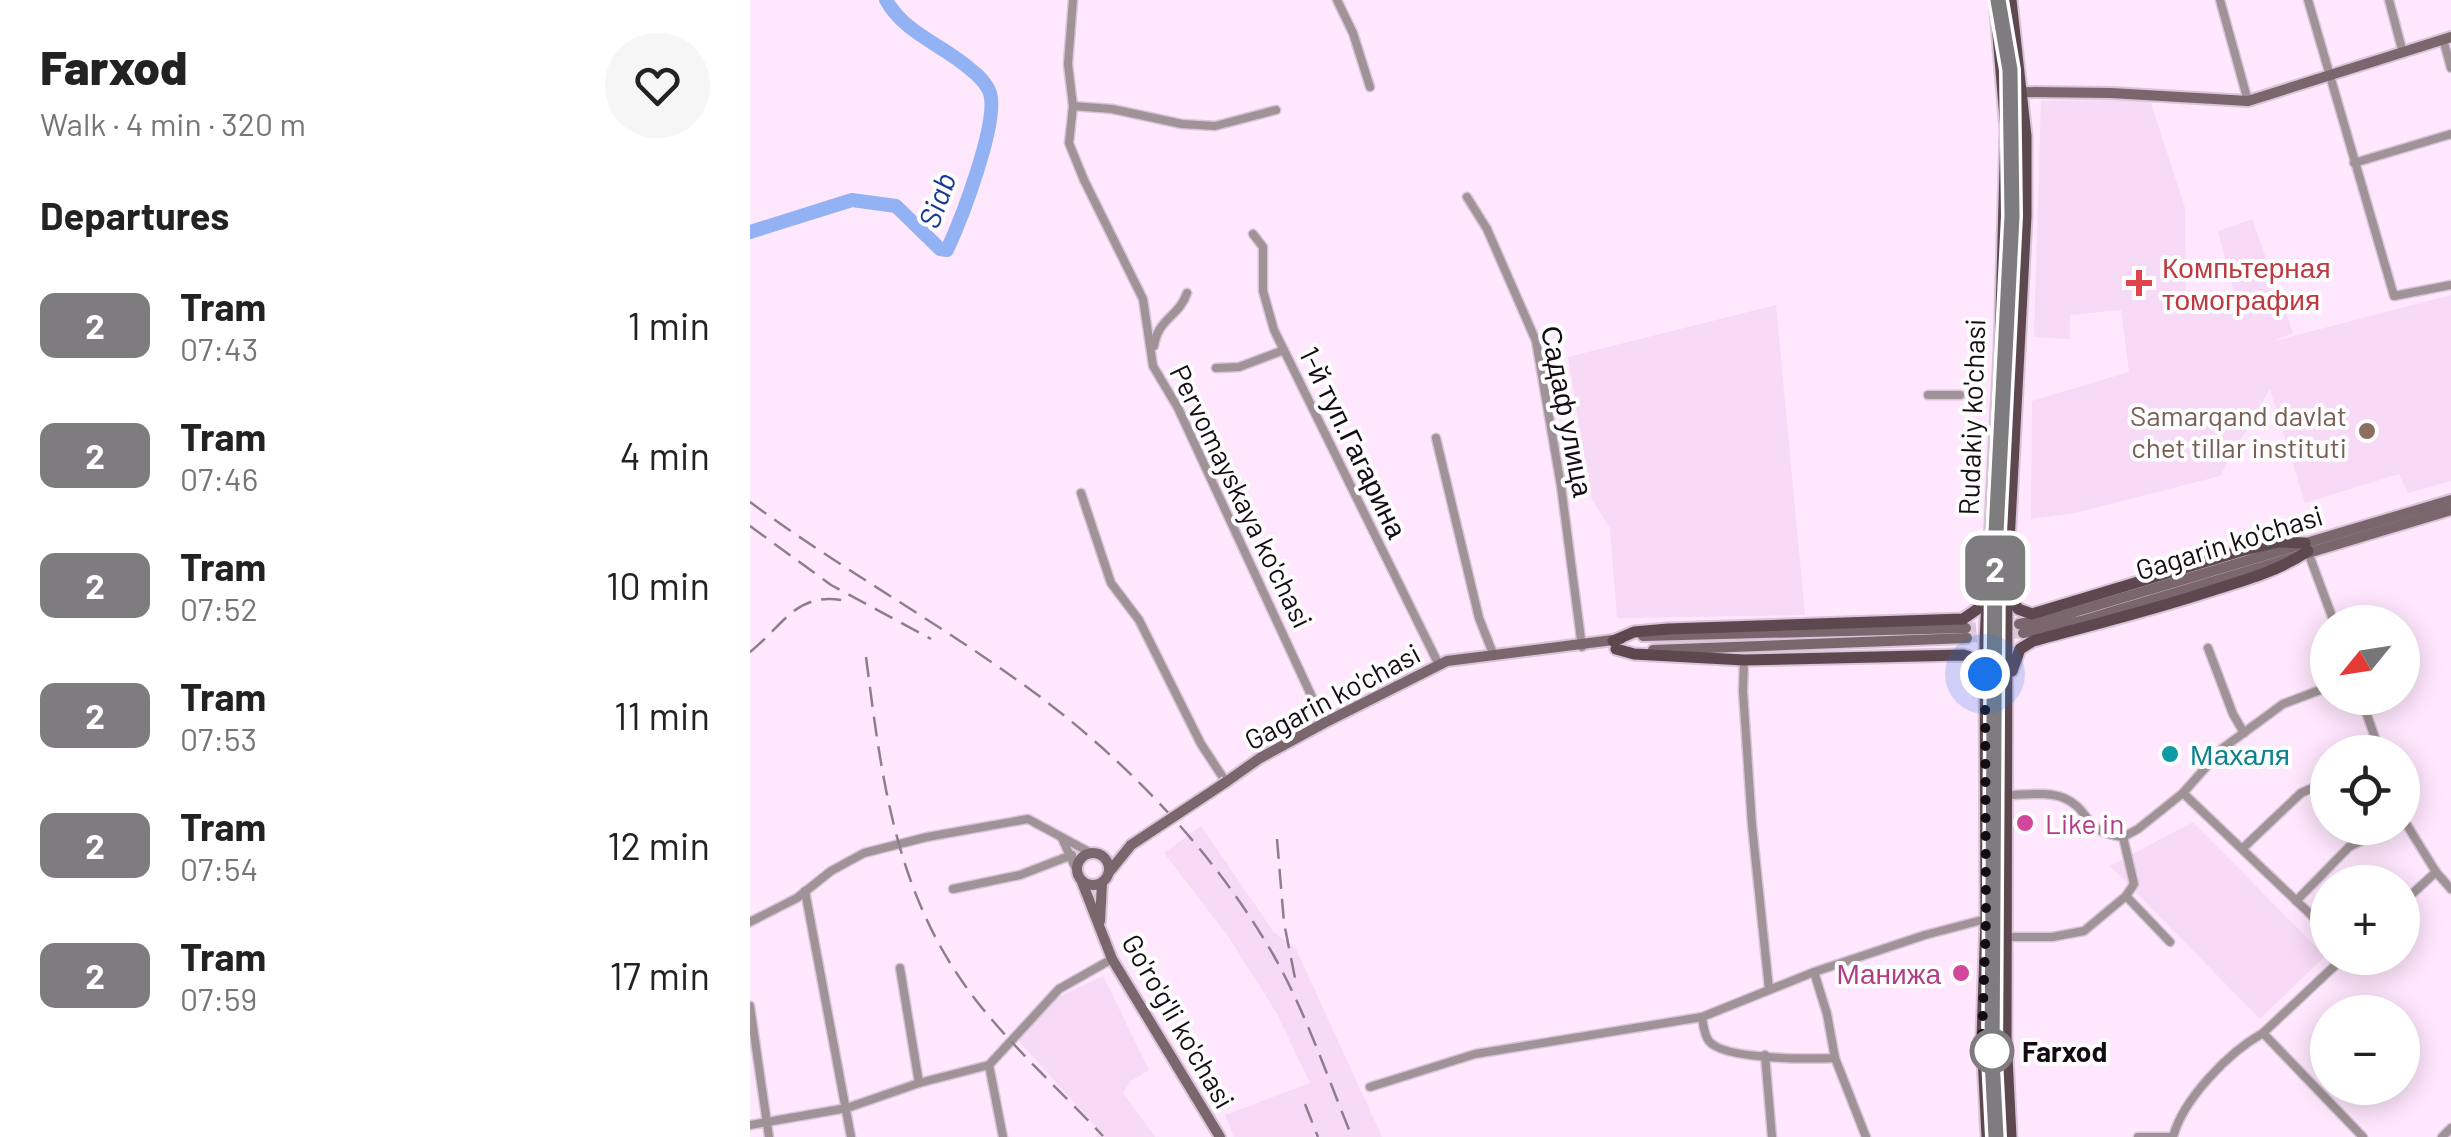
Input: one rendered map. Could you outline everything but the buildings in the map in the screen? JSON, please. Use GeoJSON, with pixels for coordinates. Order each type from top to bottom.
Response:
{"type":"FeatureCollection","features":[{"type":"Feature","properties":{"kind":"main road","name":"Rudakiy ko'chasi"},"geometry":{"type":"LineString","coordinates":[[1988,1137],[1982,1037],[1986,920],[1984,709],[2006,130],[1995,0]]}},
{"type":"Feature","properties":{"kind":"main road","name":"Rudakiy ko'chasi"},"geometry":{"type":"LineString","coordinates":[[2010,0],[2022,92],[2026,216],[2007,581],[2006,1037],[2012,1137]]}},
{"type":"Feature","properties":{"kind":"main road"},"geometry":{"type":"LineString","coordinates":[[2022,92],[2248,101],[2447,38]]}},
{"type":"Feature","properties":{"kind":"main road"},"geometry":{"type":"LineString","coordinates":[[1995,442],[2016,442]]}},
{"type":"Feature","properties":{"kind":"main road","name":"Gagarin ko'chasi"},"geometry":{"type":"LineString","coordinates":[[2021,628],[2081,621],[2451,500]]}},
{"type":"Feature","properties":{"kind":"main road","name":"Gagarin ko'chasi"},"geometry":{"type":"LineString","coordinates":[[2306,547],[2451,510]]}},
{"type":"Feature","properties":{"kind":"main road"},"geometry":{"type":"LineString","coordinates":[[2007,581],[2015,606],[2032,614],[2241,551],[2278,542],[2306,547]]}},
{"type":"Feature","properties":{"kind":"main road"},"geometry":{"type":"LineString","coordinates":[[2006,689],[2018,654],[2028,643],[2138,615],[2244,581],[2286,566],[2306,547]]}},
{"type":"Feature","properties":{"kind":"main road"},"geometry":{"type":"LineString","coordinates":[[1615,645],[1634,632],[1668,629],[1963,619],[1979,608],[1988,578]]}},
{"type":"Feature","properties":{"kind":"main road","name":"Gagarin ko'chasi"},"geometry":{"type":"LineString","coordinates":[[1131,845],[1260,758],[1447,660],[1615,645],[1646,636],[1967,633]]}},
{"type":"Feature","properties":{"kind":"main road"},"geometry":{"type":"LineString","coordinates":[[1615,645],[1634,654],[1744,660],[1968,656],[1978,664],[1984,709]]}},
{"type":"Feature","properties":{"kind":"main road"},"geometry":{"type":"LineString","coordinates":[[1986,750],[2006,752]]}},
{"type":"Feature","properties":{"kind":"main road"},"geometry":{"type":"LineString","coordinates":[[1131,845],[1102,884],[1082,882],[1076,868],[1078,861],[1131,845]]}},
{"type":"Feature","properties":{"kind":"main road"},"geometry":{"type":"LineString","coordinates":[[1095,853],[1109,864],[1110,871]]}},
{"type":"Feature","properties":{"kind":"main road","name":"Go'ro'g'li ko'chasi"},"geometry":{"type":"LineString","coordinates":[[1082,882],[1112,958],[1220,1137]]}},
{"type":"Feature","properties":{"kind":"main road","name":"Go'ro'g'li ko'chasi"},"geometry":{"type":"LineString","coordinates":[[1101,927],[1102,884]]}},
{"type":"Feature","properties":{"kind":"street","name":"Pervomayskaya ko'chasi"},"geometry":{"type":"LineString","coordinates":[[1073,0],[1068,64],[1073,106],[1069,142],[1143,299],[1153,366],[1178,408],[1324,723]]}},
{"type":"Feature","properties":{"kind":"street"},"geometry":{"type":"LineString","coordinates":[[1337,0],[1353,33],[1370,87]]}},
{"type":"Feature","properties":{"kind":"street"},"geometry":{"type":"LineString","coordinates":[[2220,0],[2248,101]]}},
{"type":"Feature","properties":{"kind":"street"},"geometry":{"type":"LineString","coordinates":[[2308,0],[2394,296],[2451,284]]}},
{"type":"Feature","properties":{"kind":"street"},"geometry":{"type":"LineString","coordinates":[[2389,0],[2403,53]]}},
{"type":"Feature","properties":{"kind":"street"},"geometry":{"type":"LineString","coordinates":[[2447,38],[2451,68]]}},
{"type":"Feature","properties":{"kind":"street"},"geometry":{"type":"LineString","coordinates":[[1073,106],[1215,126],[1276,110]]}},
{"type":"Feature","properties":{"kind":"street"},"geometry":{"type":"LineString","coordinates":[[2354,163],[2451,134]]}},
{"type":"Feature","properties":{"kind":"street","name":"Садаф улица"},"geometry":{"type":"LineString","coordinates":[[1467,197],[1487,228],[1536,341],[1561,486],[1582,647]]}},
{"type":"Feature","properties":{"kind":"street","name":"1-й туп.Гагарина"},"geometry":{"type":"LineString","coordinates":[[1253,234],[1263,246],[1263,291],[1274,330],[1439,664]]}},
{"type":"Feature","properties":{"kind":"street"},"geometry":{"type":"LineString","coordinates":[[1178,408],[1157,364],[1154,342],[1159,326],[1182,306],[1186,293]]}},
{"type":"Feature","properties":{"kind":"street"},"geometry":{"type":"LineString","coordinates":[[1216,368],[1239,367],[1284,350]]}},
{"type":"Feature","properties":{"kind":"street"},"geometry":{"type":"LineString","coordinates":[[1928,395],[1960,395]]}},
{"type":"Feature","properties":{"kind":"street"},"geometry":{"type":"LineString","coordinates":[[1436,438],[1480,618],[1494,656]]}},
{"type":"Feature","properties":{"kind":"street"},"geometry":{"type":"LineString","coordinates":[[1081,493],[1111,582],[1138,620],[1201,744],[1226,782]]}},
{"type":"Feature","properties":{"kind":"street"},"geometry":{"type":"LineString","coordinates":[[2306,547],[2328,605]]}},
{"type":"Feature","properties":{"kind":"street"},"geometry":{"type":"LineString","coordinates":[[2208,648],[2244,733]]}},
{"type":"Feature","properties":{"kind":"street"},"geometry":{"type":"LineString","coordinates":[[1744,660],[1752,826],[1769,989]]}},
{"type":"Feature","properties":{"kind":"street"},"geometry":{"type":"LineString","coordinates":[[2006,795],[2060,796],[2073,803],[2094,830],[2123,837],[2183,793],[2223,748],[2282,704],[2310,694]]}},
{"type":"Feature","properties":{"kind":"street"},"geometry":{"type":"LineString","coordinates":[[2242,849],[2310,789]]}},
{"type":"Feature","properties":{"kind":"street"},"geometry":{"type":"LineString","coordinates":[[2183,793],[2310,914]]}},
{"type":"Feature","properties":{"kind":"street"},"geometry":{"type":"LineString","coordinates":[[750,922],[864,853],[927,837],[1028,819],[1095,853]]}},
{"type":"Feature","properties":{"kind":"street"},"geometry":{"type":"LineString","coordinates":[[2008,937],[2052,938],[2084,931],[2126,896],[2134,884],[2123,837]]}},
{"type":"Feature","properties":{"kind":"street"},"geometry":{"type":"LineString","coordinates":[[1062,838],[1076,868]]}},
{"type":"Feature","properties":{"kind":"street"},"geometry":{"type":"LineString","coordinates":[[2296,901],[2352,845]]}},
{"type":"Feature","properties":{"kind":"street"},"geometry":{"type":"LineString","coordinates":[[2420,845],[2451,889]]}},
{"type":"Feature","properties":{"kind":"street"},"geometry":{"type":"LineString","coordinates":[[953,889],[1020,875],[1072,854]]}},
{"type":"Feature","properties":{"kind":"street"},"geometry":{"type":"LineString","coordinates":[[2420,887],[2436,872]]}},
{"type":"Feature","properties":{"kind":"street"},"geometry":{"type":"LineString","coordinates":[[806,891],[851,1137]]}},
{"type":"Feature","properties":{"kind":"street"},"geometry":{"type":"LineString","coordinates":[[2126,896],[2170,942]]}},
{"type":"Feature","properties":{"kind":"street"},"geometry":{"type":"LineString","coordinates":[[1370,1087],[1475,1054],[1702,1017],[1814,972],[1925,935],[1986,920]]}},
{"type":"Feature","properties":{"kind":"street"},"geometry":{"type":"LineString","coordinates":[[750,1125],[847,1108],[919,1082],[989,1067],[1059,989],[1112,958]]}},
{"type":"Feature","properties":{"kind":"street"},"geometry":{"type":"LineString","coordinates":[[900,968],[919,1082]]}},
{"type":"Feature","properties":{"kind":"street"},"geometry":{"type":"LineString","coordinates":[[1814,972],[1835,1058],[1866,1137]]}},
{"type":"Feature","properties":{"kind":"street"},"geometry":{"type":"LineString","coordinates":[[2138,1137],[2171,1137],[2177,1121],[2219,1066],[2241,1045],[2263,1033],[2325,975]]}},
{"type":"Feature","properties":{"kind":"street"},"geometry":{"type":"LineString","coordinates":[[750,1006],[769,1137]]}},
{"type":"Feature","properties":{"kind":"street"},"geometry":{"type":"LineString","coordinates":[[1702,1017],[1709,1041],[1723,1051],[1835,1058]]}},
{"type":"Feature","properties":{"kind":"street"},"geometry":{"type":"LineString","coordinates":[[2263,1033],[2363,1137]]}},
{"type":"Feature","properties":{"kind":"street"},"geometry":{"type":"LineString","coordinates":[[1765,1054],[1772,1137]]}},
{"type":"Feature","properties":{"kind":"street"},"geometry":{"type":"LineString","coordinates":[[989,1067],[1002,1137]]}},
{"type":"Feature","properties":{"kind":"street"},"geometry":{"type":"LineString","coordinates":[[2442,1137],[2451,1128]]}},
{"type":"Feature","properties":{"kind":"shaded area"},"geometry":{"type":"Polygon","coordinates":[[[2150,100],[2185,208],[2186,302],[2236,300],[2218,231],[2252,219],[2293,333],[2271,342],[2451,295],[2451,481],[2408,493],[2399,474],[2305,503],[2270,389],[2220,476],[2075,513],[2031,519],[2032,401],[2129,372],[2121,310],[2070,315],[2070,339],[2034,337],[2041,101],[2150,100]]]}},
{"type":"Feature","properties":{"kind":"shaded area"},"geometry":{"type":"Polygon","coordinates":[[[1776,305],[1805,615],[1617,618],[1610,528],[1591,498],[1568,357],[1776,305]]]}},
{"type":"Feature","properties":{"kind":"shaded area"},"geometry":{"type":"Polygon","coordinates":[[[2193,822],[2310,941],[2310,971],[2260,1019],[2110,866],[2193,822]]]}},
{"type":"Feature","properties":{"kind":"shaded area"},"geometry":{"type":"Polygon","coordinates":[[[1201,826],[1273,931],[1296,949],[1382,1137],[1234,1137],[1225,1115],[1310,1083],[1277,1014],[1228,936],[1164,853],[1201,826]]]}},
{"type":"Feature","properties":{"kind":"shaded area"},"geometry":{"type":"Polygon","coordinates":[[[1103,976],[1149,1070],[1131,1081],[1123,1093],[1155,1137],[1096,1137],[1100,1131],[1017,1039],[1058,997],[1103,976]]]}},
{"type":"Feature","properties":{"kind":"waterway","name":"Siab"},"geometry":{"type":"LineString","coordinates":[[750,232],[852,200],[896,206],[940,249],[947,250],[984,148],[990,93],[976,74],[913,30],[886,0]]}},
{"type":"Feature","properties":{"kind":"tunnel"},"geometry":{"type":"LineString","coordinates":[[1960,395],[1978,395]]}},
{"type":"Feature","properties":{"kind":"tunnel"},"geometry":{"type":"LineString","coordinates":[[1966,628],[2019,624]]}},
{"type":"Feature","properties":{"kind":"tunnel"},"geometry":{"type":"LineString","coordinates":[[1967,638],[2023,633]]}},
{"type":"Feature","properties":{"kind":"tram line","name":"2"},"geometry":{"type":"LineString","coordinates":[[1996,1137],[1992,1059],[1995,553],[2012,216],[2010,70],[1998,0]]}},
{"type":"Feature","properties":{"kind":"tram line"},"geometry":{"type":"LineString","coordinates":[[2001,1137],[1996,1081],[2000,817],[1997,679],[2017,216],[2015,70],[2002,0]]}},
{"type":"Feature","properties":{"kind":"railway"},"geometry":{"type":"LineString","coordinates":[[750,502],[1035,693],[1104,749],[1168,812],[1225,881],[1274,956],[1306,1022],[1352,1137]]}},
{"type":"Feature","properties":{"kind":"railway"},"geometry":{"type":"LineString","coordinates":[[750,526],[831,585],[931,639]]}},
{"type":"Feature","properties":{"kind":"railway"},"geometry":{"type":"LineString","coordinates":[[750,652],[805,604],[833,599],[851,602]]}},
{"type":"Feature","properties":{"kind":"railway"},"geometry":{"type":"LineString","coordinates":[[866,657],[894,827],[921,907],[940,946],[995,1023],[1103,1136]]}},
{"type":"Feature","properties":{"kind":"railway"},"geometry":{"type":"LineString","coordinates":[[1277,839],[1284,923],[1295,978]]}},
{"type":"Feature","properties":{"kind":"railway"},"geometry":{"type":"LineString","coordinates":[[1305,1104],[1318,1137]]}},
{"type":"Feature","properties":{"kind":"place","name":"Компьтерная томография"},"geometry":{"type":"Point","coordinates":[2139,283]}},
{"type":"Feature","properties":{"kind":"place","name":"Samarqand davlat chet tillar instituti"},"geometry":{"type":"Point","coordinates":[2367,431]}},
{"type":"Feature","properties":{"kind":"place","name":"Махаля"},"geometry":{"type":"Point","coordinates":[2170,754]}},
{"type":"Feature","properties":{"kind":"place","name":"Like in"},"geometry":{"type":"Point","coordinates":[2025,823]}},
{"type":"Feature","properties":{"kind":"place","name":"Манижа"},"geometry":{"type":"Point","coordinates":[1961,973]}},
{"type":"Feature","properties":{"kind":"place","name":"Farxod"},"geometry":{"type":"Point","coordinates":[1992,1051]}},
{"type":"Feature","properties":{"kind":"route"},"geometry":{"type":"LineString","coordinates":[[1985,674],[1986,920],[1982,1037],[1992,1051]]}}]}
